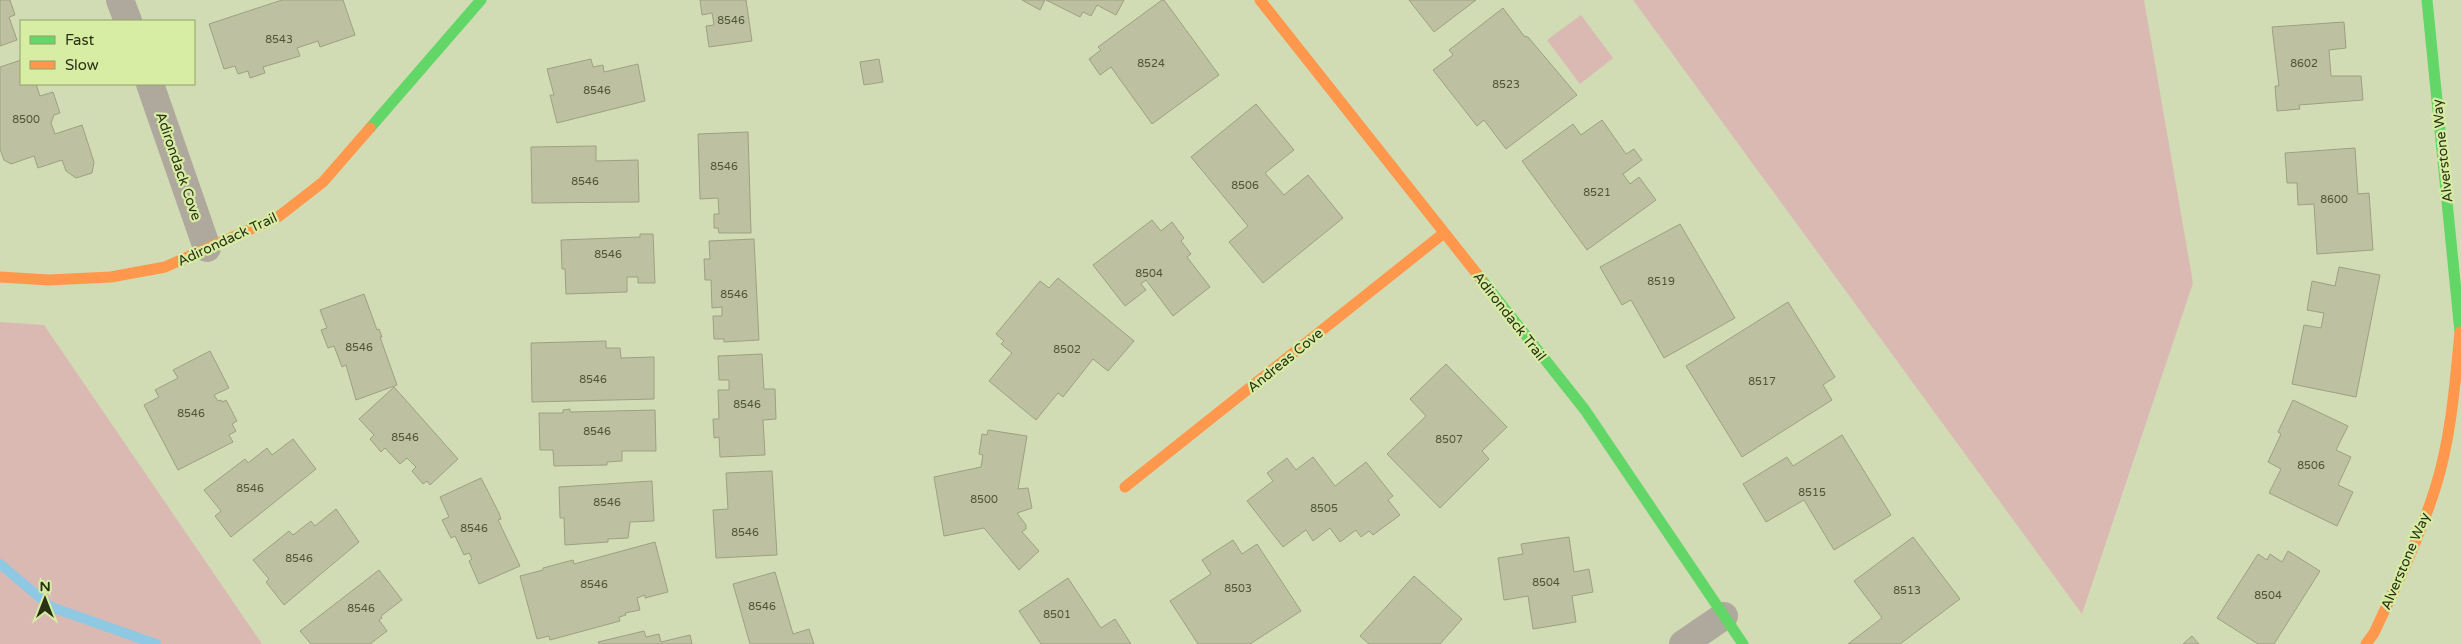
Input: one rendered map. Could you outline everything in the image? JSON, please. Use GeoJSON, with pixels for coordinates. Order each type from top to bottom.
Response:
{"type":"FeatureCollection","features":[{"type":"Feature","properties":{"kind":"street"},"geometry":{"type":"LineString","coordinates":[[120,0],[128,20]]}},
{"type":"Feature","properties":{"kind":"street","name":"Adirondack Trail"},"geometry":{"type":"LineString","coordinates":[[0,277],[49,280],[111,277],[165,267],[278,217],[323,182],[482,0]]}},
{"type":"Feature","properties":{"kind":"street","name":"Adirondack Trail"},"geometry":{"type":"LineString","coordinates":[[1260,0],[1586,410],[1742,644]]}},
{"type":"Feature","properties":{"kind":"street","name":"Alverstone Way"},"geometry":{"type":"LineString","coordinates":[[2366,644],[2374,633],[2413,548],[2435,488],[2454,400],[2460,326],[2427,0]]}},
{"type":"Feature","properties":{"kind":"street","name":"Adirondack Cove"},"geometry":{"type":"LineString","coordinates":[[150,85],[207,248]]}},
{"type":"Feature","properties":{"kind":"street","name":"Andreas Cove"},"geometry":{"type":"LineString","coordinates":[[1125,487],[1444,233]]}},
{"type":"Feature","properties":{"kind":"street"},"geometry":{"type":"LineString","coordinates":[[1683,644],[1724,616]]}},
{"type":"Feature","properties":{"kind":"shaded area"},"geometry":{"type":"Polygon","coordinates":[[[1633,0],[2144,0],[2193,283],[2082,614],[1633,0]]]}},
{"type":"Feature","properties":{"kind":"shaded area"},"geometry":{"type":"Polygon","coordinates":[[[1581,15],[1613,58],[1580,84],[1547,40],[1581,15]]]}},
{"type":"Feature","properties":{"kind":"shaded area"},"geometry":{"type":"Polygon","coordinates":[[[0,322],[44,325],[262,644],[0,644],[0,322]]]}},
{"type":"Feature","properties":{"kind":"building"},"geometry":{"type":"Polygon","coordinates":[[[0,0],[10,0],[15,15],[9,17],[17,40],[0,46],[0,0]]]}},
{"type":"Feature","properties":{"kind":"building"},"geometry":{"type":"Polygon","coordinates":[[[282,0],[343,0],[355,35],[320,47],[318,41],[297,48],[300,56],[263,67],[265,73],[250,78],[248,71],[238,74],[235,66],[224,69],[209,24],[282,0]]]}},
{"type":"Feature","properties":{"kind":"building"},"geometry":{"type":"Polygon","coordinates":[[[700,0],[746,0],[752,41],[709,47],[706,26],[714,25],[712,13],[702,15],[700,0]]]}},
{"type":"Feature","properties":{"kind":"building"},"geometry":{"type":"Polygon","coordinates":[[[1022,0],[1045,0],[1040,10],[1022,0]]]}},
{"type":"Feature","properties":{"kind":"building"},"geometry":{"type":"Polygon","coordinates":[[[1046,0],[1124,0],[1116,15],[1097,5],[1091,16],[1083,12],[1080,17],[1046,0]]]}},
{"type":"Feature","properties":{"kind":"building"},"geometry":{"type":"Polygon","coordinates":[[[1164,0],[1219,75],[1152,124],[1111,67],[1100,75],[1089,59],[1101,50],[1098,47],[1164,0]]]}},
{"type":"Feature","properties":{"kind":"building"},"geometry":{"type":"Polygon","coordinates":[[[1409,0],[1476,0],[1434,32],[1409,0]]]}},
{"type":"Feature","properties":{"kind":"building"},"geometry":{"type":"Polygon","coordinates":[[[1503,8],[1524,36],[1528,37],[1577,95],[1506,149],[1484,120],[1477,126],[1433,70],[1453,55],[1449,50],[1503,8]]]}},
{"type":"Feature","properties":{"kind":"building"},"geometry":{"type":"Polygon","coordinates":[[[2344,22],[2346,48],[2329,50],[2331,76],[2361,76],[2363,100],[2299,105],[2300,109],[2277,111],[2275,86],[2279,86],[2272,27],[2344,22]]]}},
{"type":"Feature","properties":{"kind":"building"},"geometry":{"type":"Polygon","coordinates":[[[591,59],[593,67],[603,65],[604,72],[638,64],[645,101],[557,123],[550,95],[554,95],[547,69],[591,59]]]}},
{"type":"Feature","properties":{"kind":"building"},"geometry":{"type":"Polygon","coordinates":[[[879,59],[883,82],[864,85],[860,62],[879,59]]]}},
{"type":"Feature","properties":{"kind":"building"},"geometry":{"type":"Polygon","coordinates":[[[20,60],[20,85],[36,85],[40,96],[53,92],[60,113],[54,115],[51,123],[55,134],[82,125],[94,162],[92,173],[76,178],[66,171],[62,160],[38,168],[34,156],[11,164],[4,160],[0,149],[0,67],[20,60]]]}},
{"type":"Feature","properties":{"kind":"building"},"geometry":{"type":"Polygon","coordinates":[[[1256,104],[1294,150],[1265,173],[1284,195],[1308,175],[1343,218],[1263,283],[1229,242],[1248,226],[1191,157],[1256,104]]]}},
{"type":"Feature","properties":{"kind":"building"},"geometry":{"type":"Polygon","coordinates":[[[1602,120],[1626,154],[1634,149],[1642,160],[1623,174],[1630,184],[1639,177],[1656,200],[1587,250],[1522,161],[1573,124],[1581,135],[1602,120]]]}},
{"type":"Feature","properties":{"kind":"building"},"geometry":{"type":"Polygon","coordinates":[[[748,132],[751,233],[719,233],[718,228],[714,228],[714,214],[719,214],[718,198],[700,199],[698,134],[748,132]]]}},
{"type":"Feature","properties":{"kind":"building"},"geometry":{"type":"Polygon","coordinates":[[[596,146],[596,161],[638,160],[639,202],[532,203],[531,147],[596,146]]]}},
{"type":"Feature","properties":{"kind":"building"},"geometry":{"type":"Polygon","coordinates":[[[2355,148],[2358,194],[2369,193],[2373,250],[2317,254],[2314,204],[2298,205],[2297,183],[2287,183],[2285,153],[2355,148]]]}},
{"type":"Feature","properties":{"kind":"building"},"geometry":{"type":"Polygon","coordinates":[[[1152,220],[1161,231],[1172,222],[1184,238],[1181,241],[1191,254],[1187,257],[1210,287],[1173,316],[1146,280],[1141,284],[1146,290],[1125,306],[1093,265],[1152,220]]]}},
{"type":"Feature","properties":{"kind":"building"},"geometry":{"type":"Polygon","coordinates":[[[1680,224],[1735,318],[1664,358],[1631,300],[1622,305],[1600,267],[1680,224]]]}},
{"type":"Feature","properties":{"kind":"building"},"geometry":{"type":"Polygon","coordinates":[[[640,234],[653,234],[655,283],[638,283],[638,277],[627,277],[627,292],[566,294],[565,269],[562,269],[561,240],[640,237],[640,234]]]}},
{"type":"Feature","properties":{"kind":"building"},"geometry":{"type":"Polygon","coordinates":[[[754,239],[759,340],[724,342],[724,339],[714,339],[713,316],[722,316],[722,307],[712,308],[711,280],[705,280],[704,259],[710,259],[709,241],[754,239]]]}},
{"type":"Feature","properties":{"kind":"building"},"geometry":{"type":"Polygon","coordinates":[[[2339,267],[2380,275],[2356,397],[2292,384],[2304,325],[2321,328],[2324,313],[2307,310],[2312,281],[2335,286],[2339,267]]]}},
{"type":"Feature","properties":{"kind":"building"},"geometry":{"type":"Polygon","coordinates":[[[1058,278],[1134,341],[1108,371],[1093,359],[1063,397],[1058,393],[1036,420],[989,381],[1012,353],[1001,344],[1004,341],[996,334],[1040,281],[1049,288],[1058,278]]]}},
{"type":"Feature","properties":{"kind":"building"},"geometry":{"type":"Polygon","coordinates":[[[364,294],[377,330],[379,329],[382,337],[380,337],[397,385],[356,400],[346,365],[342,367],[334,346],[328,348],[321,330],[327,328],[320,310],[364,294]]]}},
{"type":"Feature","properties":{"kind":"building"},"geometry":{"type":"Polygon","coordinates":[[[1788,302],[1835,377],[1823,385],[1832,400],[1742,457],[1686,366],[1788,302]]]}},
{"type":"Feature","properties":{"kind":"building"},"geometry":{"type":"Polygon","coordinates":[[[606,341],[606,348],[620,348],[621,358],[654,357],[654,399],[532,402],[531,343],[606,341]]]}},
{"type":"Feature","properties":{"kind":"building"},"geometry":{"type":"Polygon","coordinates":[[[210,351],[229,388],[214,395],[218,401],[226,400],[237,421],[232,424],[236,431],[229,435],[233,442],[178,470],[144,405],[159,397],[155,390],[178,378],[173,370],[210,351]]]}},
{"type":"Feature","properties":{"kind":"building"},"geometry":{"type":"Polygon","coordinates":[[[762,354],[764,389],[775,389],[776,419],[763,420],[765,455],[720,457],[719,437],[714,438],[713,419],[719,419],[718,390],[729,390],[729,380],[719,380],[718,356],[762,354]]]}},
{"type":"Feature","properties":{"kind":"building"},"geometry":{"type":"Polygon","coordinates":[[[1446,364],[1507,427],[1482,451],[1489,459],[1440,508],[1387,454],[1426,416],[1410,399],[1446,364]]]}},
{"type":"Feature","properties":{"kind":"building"},"geometry":{"type":"Polygon","coordinates":[[[394,387],[458,459],[430,485],[427,481],[423,484],[412,471],[416,467],[407,458],[400,464],[385,448],[381,452],[370,439],[374,435],[359,419],[394,387]]]}},
{"type":"Feature","properties":{"kind":"building"},"geometry":{"type":"Polygon","coordinates":[[[2293,400],[2348,426],[2336,450],[2351,457],[2338,485],[2353,492],[2337,526],[2269,493],[2281,469],[2268,462],[2281,434],[2278,432],[2293,400]]]}},
{"type":"Feature","properties":{"kind":"building"},"geometry":{"type":"Polygon","coordinates":[[[570,409],[570,412],[655,410],[656,451],[622,451],[622,461],[607,462],[607,465],[554,466],[553,450],[540,450],[539,413],[563,413],[563,410],[570,409]]]}},
{"type":"Feature","properties":{"kind":"building"},"geometry":{"type":"Polygon","coordinates":[[[988,430],[1027,436],[1018,489],[1028,488],[1032,508],[1017,513],[1026,525],[1026,529],[1022,532],[1039,551],[1019,570],[984,528],[944,536],[934,477],[981,467],[983,455],[979,454],[982,434],[987,435],[988,430]]]}},
{"type":"Feature","properties":{"kind":"building"},"geometry":{"type":"Polygon","coordinates":[[[1842,435],[1891,515],[1834,550],[1804,500],[1766,522],[1743,484],[1787,457],[1793,466],[1842,435]]]}},
{"type":"Feature","properties":{"kind":"building"},"geometry":{"type":"Polygon","coordinates":[[[293,439],[316,469],[231,537],[215,516],[221,511],[204,490],[245,459],[248,463],[267,448],[272,455],[293,439]]]}},
{"type":"Feature","properties":{"kind":"building"},"geometry":{"type":"Polygon","coordinates":[[[1313,457],[1335,486],[1366,462],[1393,496],[1388,500],[1400,515],[1373,535],[1369,531],[1361,537],[1356,530],[1340,542],[1330,528],[1313,541],[1306,530],[1283,547],[1247,501],[1273,481],[1267,473],[1287,458],[1296,470],[1313,457]]]}},
{"type":"Feature","properties":{"kind":"building"},"geometry":{"type":"Polygon","coordinates":[[[772,471],[777,555],[716,558],[713,510],[728,509],[726,473],[772,471]]]}},
{"type":"Feature","properties":{"kind":"building"},"geometry":{"type":"Polygon","coordinates":[[[481,478],[499,513],[501,519],[498,520],[520,566],[479,584],[469,561],[472,559],[469,553],[464,555],[455,536],[451,538],[442,520],[449,517],[440,497],[481,478]]]}},
{"type":"Feature","properties":{"kind":"building"},"geometry":{"type":"Polygon","coordinates":[[[652,481],[654,521],[630,522],[628,538],[608,539],[608,542],[565,545],[564,518],[560,518],[559,487],[652,481]]]}},
{"type":"Feature","properties":{"kind":"building"},"geometry":{"type":"Polygon","coordinates":[[[336,509],[359,542],[284,605],[266,582],[269,579],[253,560],[289,531],[293,535],[311,521],[315,526],[336,509]]]}},
{"type":"Feature","properties":{"kind":"building"},"geometry":{"type":"Polygon","coordinates":[[[1569,537],[1574,572],[1589,569],[1593,592],[1572,596],[1576,622],[1533,629],[1528,596],[1504,600],[1498,558],[1523,554],[1521,544],[1569,537]]]}},
{"type":"Feature","properties":{"kind":"building"},"geometry":{"type":"Polygon","coordinates":[[[1913,537],[1960,599],[1900,644],[1848,644],[1882,618],[1854,581],[1913,537]]]}},
{"type":"Feature","properties":{"kind":"building"},"geometry":{"type":"Polygon","coordinates":[[[1233,540],[1242,554],[1257,544],[1301,611],[1250,644],[1198,644],[1170,601],[1211,574],[1202,560],[1233,540]]]}},
{"type":"Feature","properties":{"kind":"building"},"geometry":{"type":"Polygon","coordinates":[[[655,542],[668,592],[645,598],[645,595],[637,598],[640,610],[625,613],[626,615],[619,617],[620,621],[550,640],[549,636],[537,639],[520,576],[573,560],[574,564],[655,542]]]}},
{"type":"Feature","properties":{"kind":"building"},"geometry":{"type":"Polygon","coordinates":[[[2288,551],[2320,571],[2274,644],[2258,644],[2217,618],[2258,554],[2267,560],[2270,554],[2282,562],[2288,551]]]}},
{"type":"Feature","properties":{"kind":"building"},"geometry":{"type":"Polygon","coordinates":[[[379,570],[402,600],[381,616],[382,618],[379,620],[387,631],[370,644],[311,644],[300,631],[379,570]]]}},
{"type":"Feature","properties":{"kind":"building"},"geometry":{"type":"Polygon","coordinates":[[[775,572],[793,634],[809,629],[814,644],[750,644],[733,584],[775,572]]]}},
{"type":"Feature","properties":{"kind":"building"},"geometry":{"type":"Polygon","coordinates":[[[1414,576],[1462,619],[1440,644],[1369,644],[1360,636],[1414,576]]]}},
{"type":"Feature","properties":{"kind":"building"},"geometry":{"type":"Polygon","coordinates":[[[1068,578],[1101,628],[1115,619],[1131,644],[1041,644],[1019,611],[1068,578]]]}},
{"type":"Feature","properties":{"kind":"building"},"geometry":{"type":"Polygon","coordinates":[[[644,631],[646,637],[659,634],[661,642],[690,635],[692,644],[599,644],[598,642],[644,631]]]}},
{"type":"Feature","properties":{"kind":"building"},"geometry":{"type":"Polygon","coordinates":[[[2192,636],[2199,644],[2183,644],[2192,636]]]}},
{"type":"Feature","properties":{"kind":"waterway"},"geometry":{"type":"LineString","coordinates":[[0,564],[51,607],[156,644]]}},
{"type":"Feature","properties":{"kind":"traffic: fast"},"geometry":{"type":"LineString","coordinates":[[370,128],[481,0]]}},
{"type":"Feature","properties":{"kind":"traffic: fast"},"geometry":{"type":"LineString","coordinates":[[2427,0],[2460,332]]}},
{"type":"Feature","properties":{"kind":"traffic: fast"},"geometry":{"type":"LineString","coordinates":[[1481,279],[1585,410],[1743,644]]}},
{"type":"Feature","properties":{"kind":"traffic: slow"},"geometry":{"type":"LineString","coordinates":[[1260,0],[1481,279]]}},
{"type":"Feature","properties":{"kind":"traffic: slow"},"geometry":{"type":"LineString","coordinates":[[0,277],[49,280],[111,277],[165,267],[278,217],[323,182],[370,128]]}},
{"type":"Feature","properties":{"kind":"traffic: slow"},"geometry":{"type":"LineString","coordinates":[[1125,487],[1444,233]]}},
{"type":"Feature","properties":{"kind":"traffic: slow"},"geometry":{"type":"LineString","coordinates":[[2366,644],[2374,633],[2407,562],[2435,489],[2449,431],[2460,332]]}}]}
